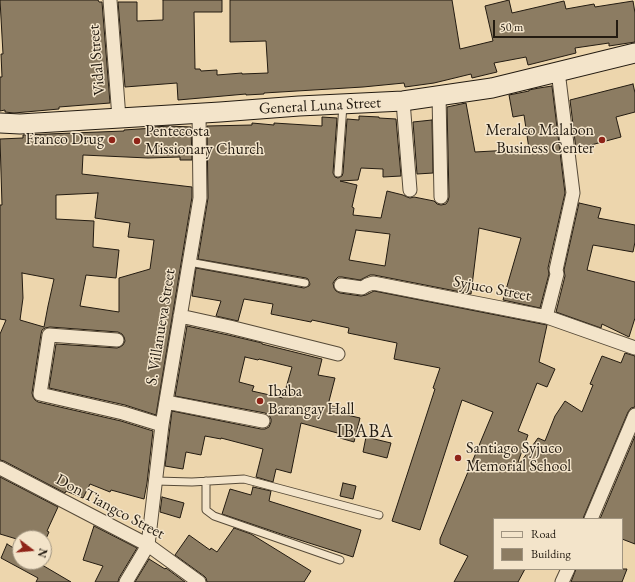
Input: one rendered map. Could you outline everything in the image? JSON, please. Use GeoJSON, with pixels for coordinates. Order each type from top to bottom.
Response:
{"type":"FeatureCollection","features":[{"type":"Feature","properties":{"kind":"main road","name":"General Luna Street"},"geometry":{"type":"LineString","coordinates":[[0,123],[20,124],[299,106],[404,101],[492,88],[635,53]]}},
{"type":"Feature","properties":{"kind":"street","name":"Vidal Street"},"geometry":{"type":"LineString","coordinates":[[110,0],[119,118]]}},
{"type":"Feature","properties":{"kind":"street"},"geometry":{"type":"LineString","coordinates":[[546,316],[557,274],[556,270],[573,193],[558,71]]}},
{"type":"Feature","properties":{"kind":"street"},"geometry":{"type":"LineString","coordinates":[[439,95],[440,197]]}},
{"type":"Feature","properties":{"kind":"street"},"geometry":{"type":"LineString","coordinates":[[404,101],[410,190]]}},
{"type":"Feature","properties":{"kind":"street","name":"S. Villanueva Street"},"geometry":{"type":"LineString","coordinates":[[148,545],[162,425],[200,198],[199,113]]}},
{"type":"Feature","properties":{"kind":"street","name":"Syjuco Street"},"geometry":{"type":"LineString","coordinates":[[341,285],[362,288],[367,284],[373,284],[546,316],[635,348]]}},
{"type":"Feature","properties":{"kind":"street"},"geometry":{"type":"LineString","coordinates":[[180,316],[338,354]]}},
{"type":"Feature","properties":{"kind":"street"},"geometry":{"type":"LineString","coordinates":[[117,340],[50,335],[40,394],[123,413],[162,425]]}},
{"type":"Feature","properties":{"kind":"street"},"geometry":{"type":"LineString","coordinates":[[166,402],[263,421]]}},
{"type":"Feature","properties":{"kind":"street"},"geometry":{"type":"LineString","coordinates":[[591,518],[634,418]]}},
{"type":"Feature","properties":{"kind":"street","name":"Don Tiangco Street"},"geometry":{"type":"LineString","coordinates":[[0,468],[148,545],[199,582]]}},
{"type":"Feature","properties":{"kind":"street"},"geometry":{"type":"LineString","coordinates":[[126,582],[148,545]]}},
{"type":"Feature","properties":{"kind":"street"},"geometry":{"type":"LineString","coordinates":[[562,582],[568,570]]}},
{"type":"Feature","properties":{"kind":"lane"},"geometry":{"type":"LineString","coordinates":[[338,173],[343,105]]}},
{"type":"Feature","properties":{"kind":"lane"},"geometry":{"type":"LineString","coordinates":[[189,262],[305,283]]}},
{"type":"Feature","properties":{"kind":"lane"},"geometry":{"type":"LineString","coordinates":[[156,481],[244,479],[379,515]]}},
{"type":"Feature","properties":{"kind":"lane"},"geometry":{"type":"LineString","coordinates":[[206,481],[206,510],[214,516],[340,560]]}},
{"type":"Feature","properties":{"kind":"building"},"geometry":{"type":"Polygon","coordinates":[[[0,0],[98,0],[99,2],[102,2],[110,103],[59,107],[59,109],[14,113],[5,112],[5,110],[0,111],[0,77],[2,77],[1,54],[3,54],[0,0]]]}},
{"type":"Feature","properties":{"kind":"building"},"geometry":{"type":"Polygon","coordinates":[[[163,0],[222,0],[222,12],[194,12],[195,69],[200,69],[201,71],[217,70],[217,75],[268,73],[266,41],[230,42],[230,0],[452,0],[460,49],[493,41],[485,6],[509,0],[512,13],[564,1],[566,9],[594,4],[595,7],[633,1],[635,13],[635,42],[609,46],[609,43],[575,48],[576,53],[528,65],[526,57],[494,63],[497,72],[472,78],[471,74],[434,83],[405,87],[404,83],[178,100],[177,83],[125,87],[118,2],[137,2],[137,21],[163,20],[163,0]]]}},
{"type":"Feature","properties":{"kind":"building"},"geometry":{"type":"Polygon","coordinates":[[[633,84],[635,93],[635,112],[616,117],[621,137],[576,149],[570,100],[633,84]]]}},
{"type":"Feature","properties":{"kind":"building"},"geometry":{"type":"Polygon","coordinates":[[[552,86],[565,193],[548,268],[549,274],[540,308],[503,300],[521,238],[479,228],[471,294],[374,275],[370,275],[360,280],[338,277],[333,283],[336,291],[340,293],[361,296],[374,291],[547,325],[539,362],[555,369],[547,387],[537,383],[518,431],[528,435],[518,462],[520,463],[538,438],[545,441],[555,416],[565,401],[582,412],[593,385],[590,384],[602,356],[621,363],[625,353],[635,356],[635,407],[631,408],[628,412],[583,518],[493,518],[493,570],[524,570],[518,582],[454,582],[468,556],[440,544],[440,539],[493,412],[462,400],[420,530],[392,521],[435,389],[433,388],[440,368],[394,359],[397,343],[348,333],[349,328],[312,320],[311,322],[271,314],[273,304],[244,299],[238,321],[216,316],[221,301],[192,296],[196,268],[304,288],[310,284],[306,278],[198,259],[208,198],[207,126],[252,125],[252,123],[274,125],[274,123],[322,126],[322,117],[337,118],[333,173],[335,177],[338,178],[342,176],[343,173],[347,119],[359,120],[359,116],[396,119],[401,176],[383,177],[383,169],[361,168],[358,180],[340,181],[357,185],[352,207],[354,208],[353,215],[381,218],[387,191],[410,198],[414,197],[434,201],[441,205],[446,204],[448,201],[447,107],[466,103],[475,152],[529,149],[524,115],[513,117],[509,95],[552,86]],[[356,230],[349,260],[385,266],[390,234],[356,230]]]}},
{"type":"Feature","properties":{"kind":"building"},"geometry":{"type":"Polygon","coordinates":[[[432,120],[433,173],[417,174],[413,122],[432,120]]]}},
{"type":"Feature","properties":{"kind":"building"},"geometry":{"type":"Polygon","coordinates":[[[154,127],[191,127],[192,160],[180,160],[180,157],[148,158],[83,155],[82,174],[192,187],[192,197],[156,415],[125,405],[49,388],[56,344],[117,348],[123,345],[125,341],[122,334],[118,332],[50,327],[42,330],[41,334],[32,393],[35,400],[38,402],[121,421],[153,431],[144,499],[111,490],[110,492],[90,484],[83,498],[66,491],[65,493],[0,460],[0,334],[6,320],[0,319],[0,205],[2,205],[0,139],[23,138],[23,135],[124,131],[154,127]],[[98,193],[56,195],[56,219],[94,221],[93,247],[119,250],[116,278],[86,275],[80,306],[119,312],[119,278],[150,269],[154,240],[128,237],[130,223],[95,218],[98,193]],[[22,273],[23,298],[20,320],[44,327],[54,279],[22,273]]]}},
{"type":"Feature","properties":{"kind":"building"},"geometry":{"type":"Polygon","coordinates":[[[579,203],[601,208],[598,218],[635,225],[635,242],[633,252],[593,245],[587,270],[635,282],[635,318],[629,337],[602,324],[601,328],[556,312],[565,276],[564,270],[579,203]]]}},
{"type":"Feature","properties":{"kind":"building"},"geometry":{"type":"Polygon","coordinates":[[[187,326],[262,343],[322,359],[318,375],[335,378],[328,405],[344,409],[343,414],[360,418],[354,442],[340,438],[341,434],[301,423],[291,473],[276,469],[273,482],[256,477],[263,449],[221,438],[205,436],[201,455],[186,452],[183,469],[165,466],[172,411],[261,429],[269,427],[271,422],[269,415],[265,413],[175,396],[187,326]],[[245,357],[239,382],[254,386],[252,391],[283,398],[292,367],[245,357]]]}},
{"type":"Feature","properties":{"kind":"building"},"geometry":{"type":"Polygon","coordinates":[[[635,436],[635,544],[623,539],[623,518],[600,518],[635,436]]]}},
{"type":"Feature","properties":{"kind":"building"},"geometry":{"type":"Polygon","coordinates":[[[366,437],[391,443],[387,458],[363,452],[366,437]]]}},
{"type":"Feature","properties":{"kind":"building"},"geometry":{"type":"Polygon","coordinates":[[[0,477],[58,507],[47,530],[12,530],[12,538],[0,534],[0,477]]]}},
{"type":"Feature","properties":{"kind":"building"},"geometry":{"type":"Polygon","coordinates":[[[343,483],[356,486],[353,499],[340,496],[343,483]]]}},
{"type":"Feature","properties":{"kind":"building"},"geometry":{"type":"Polygon","coordinates":[[[253,487],[271,491],[269,501],[361,530],[353,557],[222,514],[230,489],[251,495],[253,487]]]}},
{"type":"Feature","properties":{"kind":"building"},"geometry":{"type":"Polygon","coordinates":[[[162,497],[184,503],[180,518],[160,512],[162,497]]]}},
{"type":"Feature","properties":{"kind":"building"},"geometry":{"type":"Polygon","coordinates":[[[94,526],[137,548],[118,582],[95,582],[103,566],[83,560],[94,526]]]}},
{"type":"Feature","properties":{"kind":"building"},"geometry":{"type":"Polygon","coordinates":[[[234,528],[251,534],[311,571],[304,582],[207,582],[204,576],[175,555],[189,535],[210,550],[211,548],[217,552],[234,528]]]}},
{"type":"Feature","properties":{"kind":"building"},"geometry":{"type":"Polygon","coordinates":[[[7,544],[12,547],[12,564],[1,558],[7,544]]]}},
{"type":"Feature","properties":{"kind":"building"},"geometry":{"type":"Polygon","coordinates":[[[149,559],[165,569],[166,568],[185,582],[135,582],[149,559]]]}},
{"type":"Feature","properties":{"kind":"building"},"geometry":{"type":"Polygon","coordinates":[[[627,569],[622,582],[571,582],[576,570],[627,569]]]}},
{"type":"Feature","properties":{"kind":"building"},"geometry":{"type":"Polygon","coordinates":[[[23,570],[51,570],[71,582],[36,582],[38,578],[23,570]]]}},
{"type":"Feature","properties":{"kind":"place","name":"Franco Drug"},"geometry":{"type":"Point","coordinates":[112,140]}},
{"type":"Feature","properties":{"kind":"place","name":"Meralco Malabon Business Center"},"geometry":{"type":"Point","coordinates":[602,140]}},
{"type":"Feature","properties":{"kind":"place","name":"Pentecosta Missionary Church"},"geometry":{"type":"Point","coordinates":[137,141]}},
{"type":"Feature","properties":{"kind":"place","name":"Ibaba Barangay Hall"},"geometry":{"type":"Point","coordinates":[260,401]}},
{"type":"Feature","properties":{"kind":"place","name":"Santiago Syjuco Memorial School"},"geometry":{"type":"Point","coordinates":[458,458]}},
{"type":"Feature","properties":{"kind":"district","name":"IBABA"},"geometry":{"type":"Point","coordinates":[365,432]}}]}
